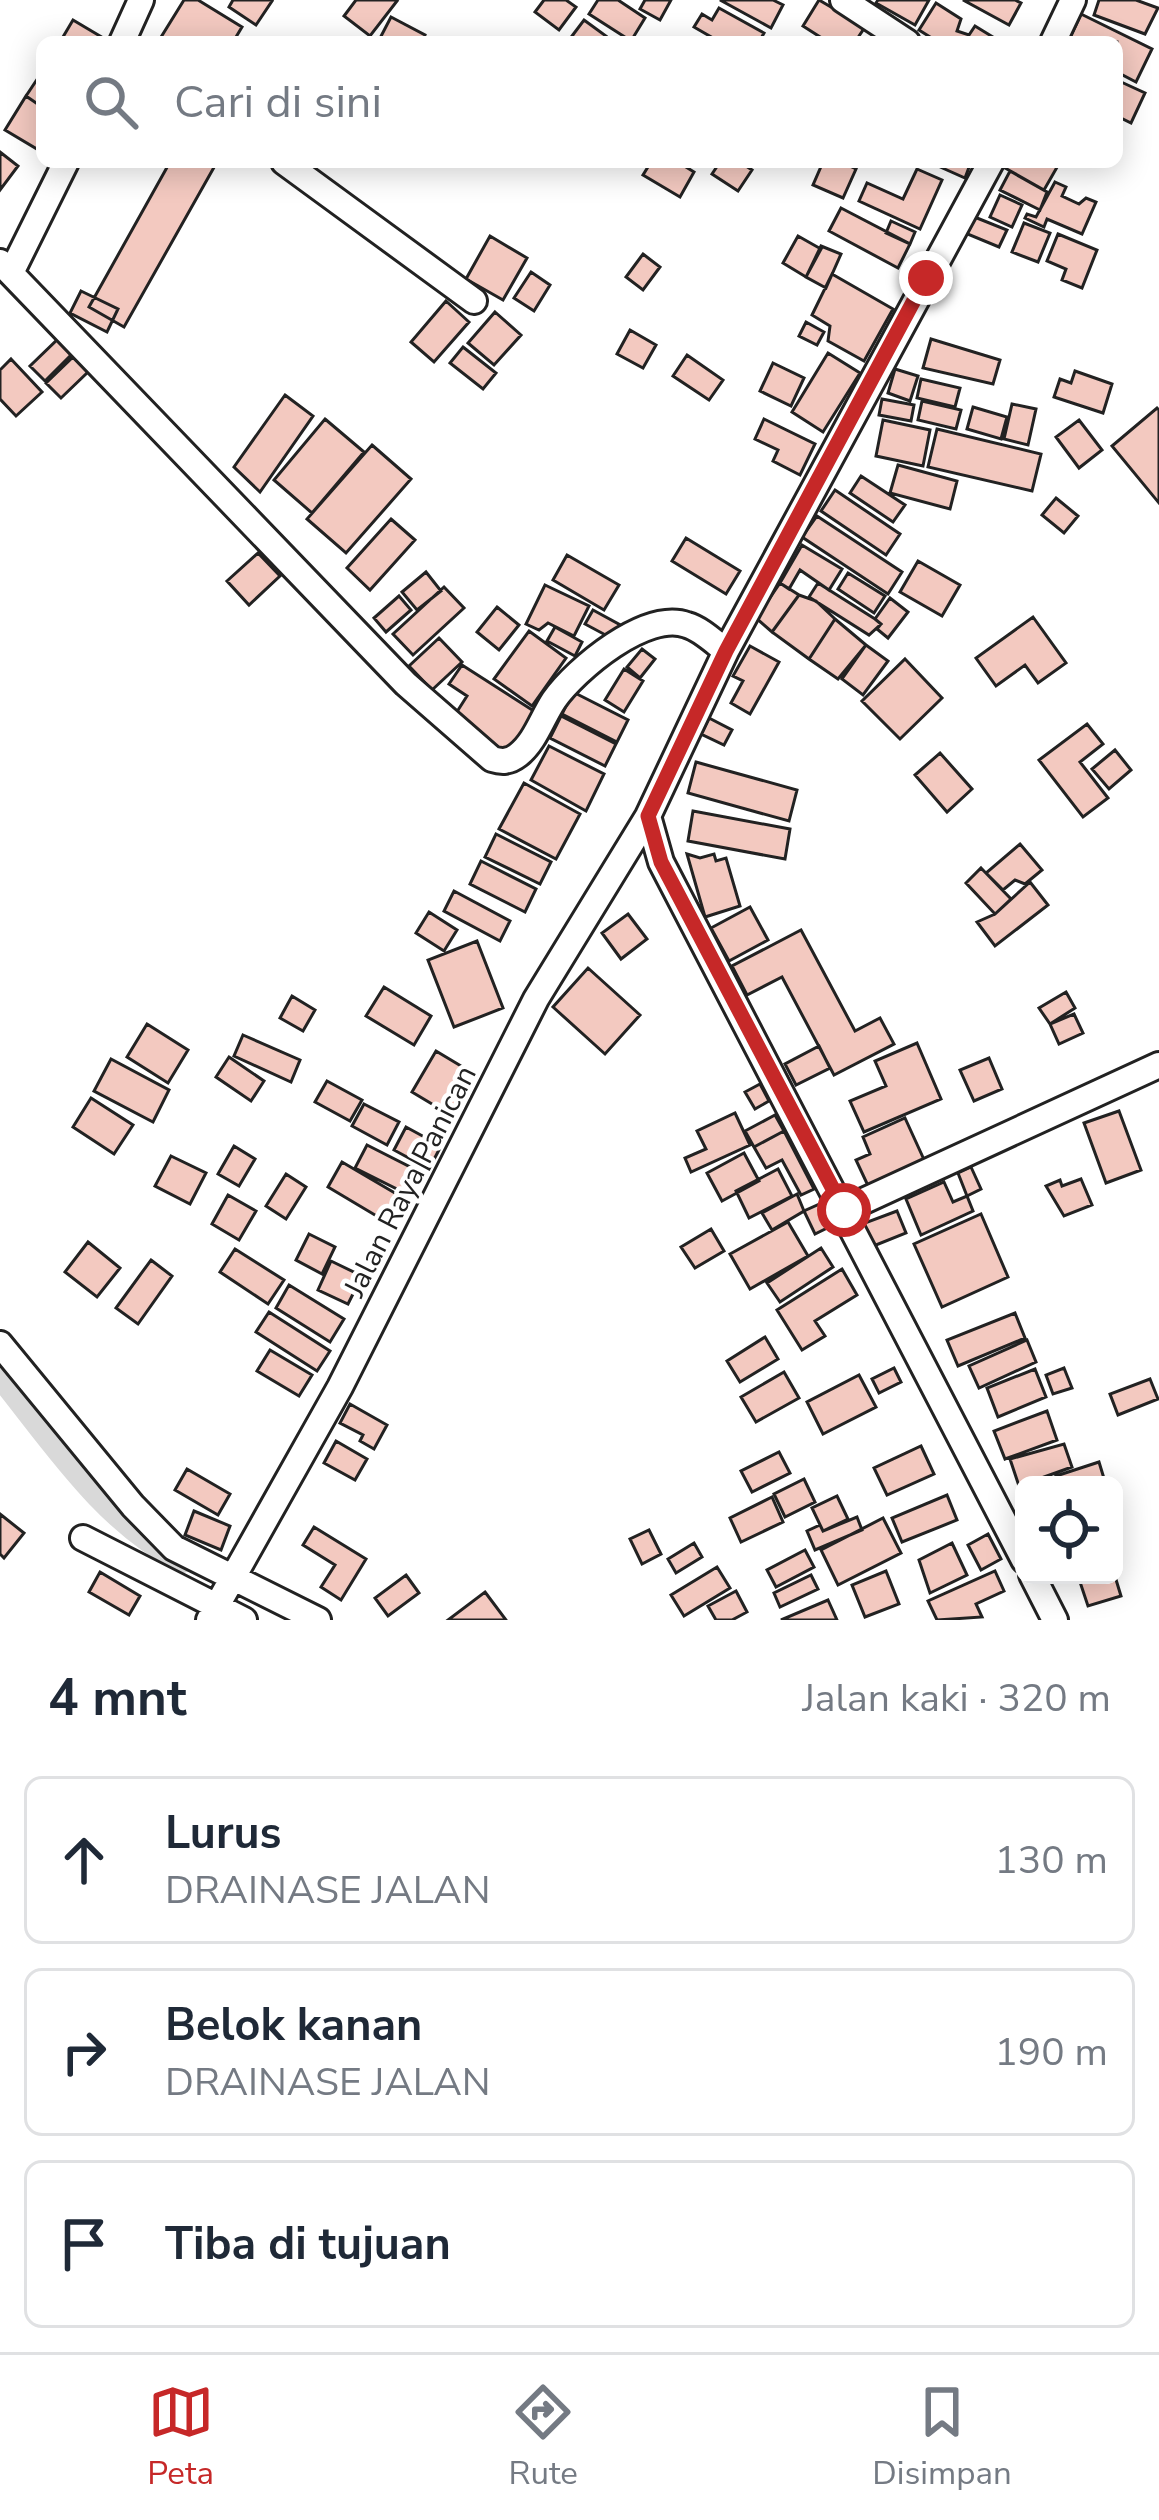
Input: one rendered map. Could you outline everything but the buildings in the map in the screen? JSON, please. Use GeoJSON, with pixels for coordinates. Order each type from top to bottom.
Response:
{"type":"FeatureCollection","features":[{"type":"Feature","properties":{"kind":"street"},"geometry":{"type":"LineString","coordinates":[[125,36],[141,0]]}},
{"type":"Feature","properties":{"kind":"street"},"geometry":{"type":"LineString","coordinates":[[843,0],[898,36]]}},
{"type":"Feature","properties":{"kind":"street"},"geometry":{"type":"LineString","coordinates":[[1056,36],[1073,0]]}},
{"type":"Feature","properties":{"kind":"street"},"geometry":{"type":"LineString","coordinates":[[63,168],[5,268],[406,684],[492,759],[500,762],[516,757],[573,678],[620,640],[656,625],[682,623],[726,651]]}},
{"type":"Feature","properties":{"kind":"street"},"geometry":{"type":"LineString","coordinates":[[292,168],[474,301]]}},
{"type":"Feature","properties":{"kind":"street","name":"Jalan Raya Panican"},"geometry":{"type":"LineString","coordinates":[[213,1613],[340,1387],[536,999],[648,816],[726,651],[988,168]]}},
{"type":"Feature","properties":{"kind":"street"},"geometry":{"type":"LineString","coordinates":[[648,816],[661,862],[1015,1542]]}},
{"type":"Feature","properties":{"kind":"street"},"geometry":{"type":"LineString","coordinates":[[844,1210],[1159,1065]]}},
{"type":"Feature","properties":{"kind":"street"},"geometry":{"type":"LineString","coordinates":[[0,1344],[133,1506],[174,1548],[318,1620]]}},
{"type":"Feature","properties":{"kind":"street"},"geometry":{"type":"LineString","coordinates":[[82,1538],[213,1613],[244,1620]]}},
{"type":"Feature","properties":{"kind":"street"},"geometry":{"type":"LineString","coordinates":[[1037,1584],[1055,1620]]}},
{"type":"Feature","properties":{"kind":"waterway"},"geometry":{"type":"LineString","coordinates":[[0,1376],[104,1503],[182,1561]]}},
{"type":"Feature","properties":{"kind":"route"},"geometry":{"type":"LineString","coordinates":[[844,1210],[661,862],[648,816],[726,651],[926,278]]}}]}
